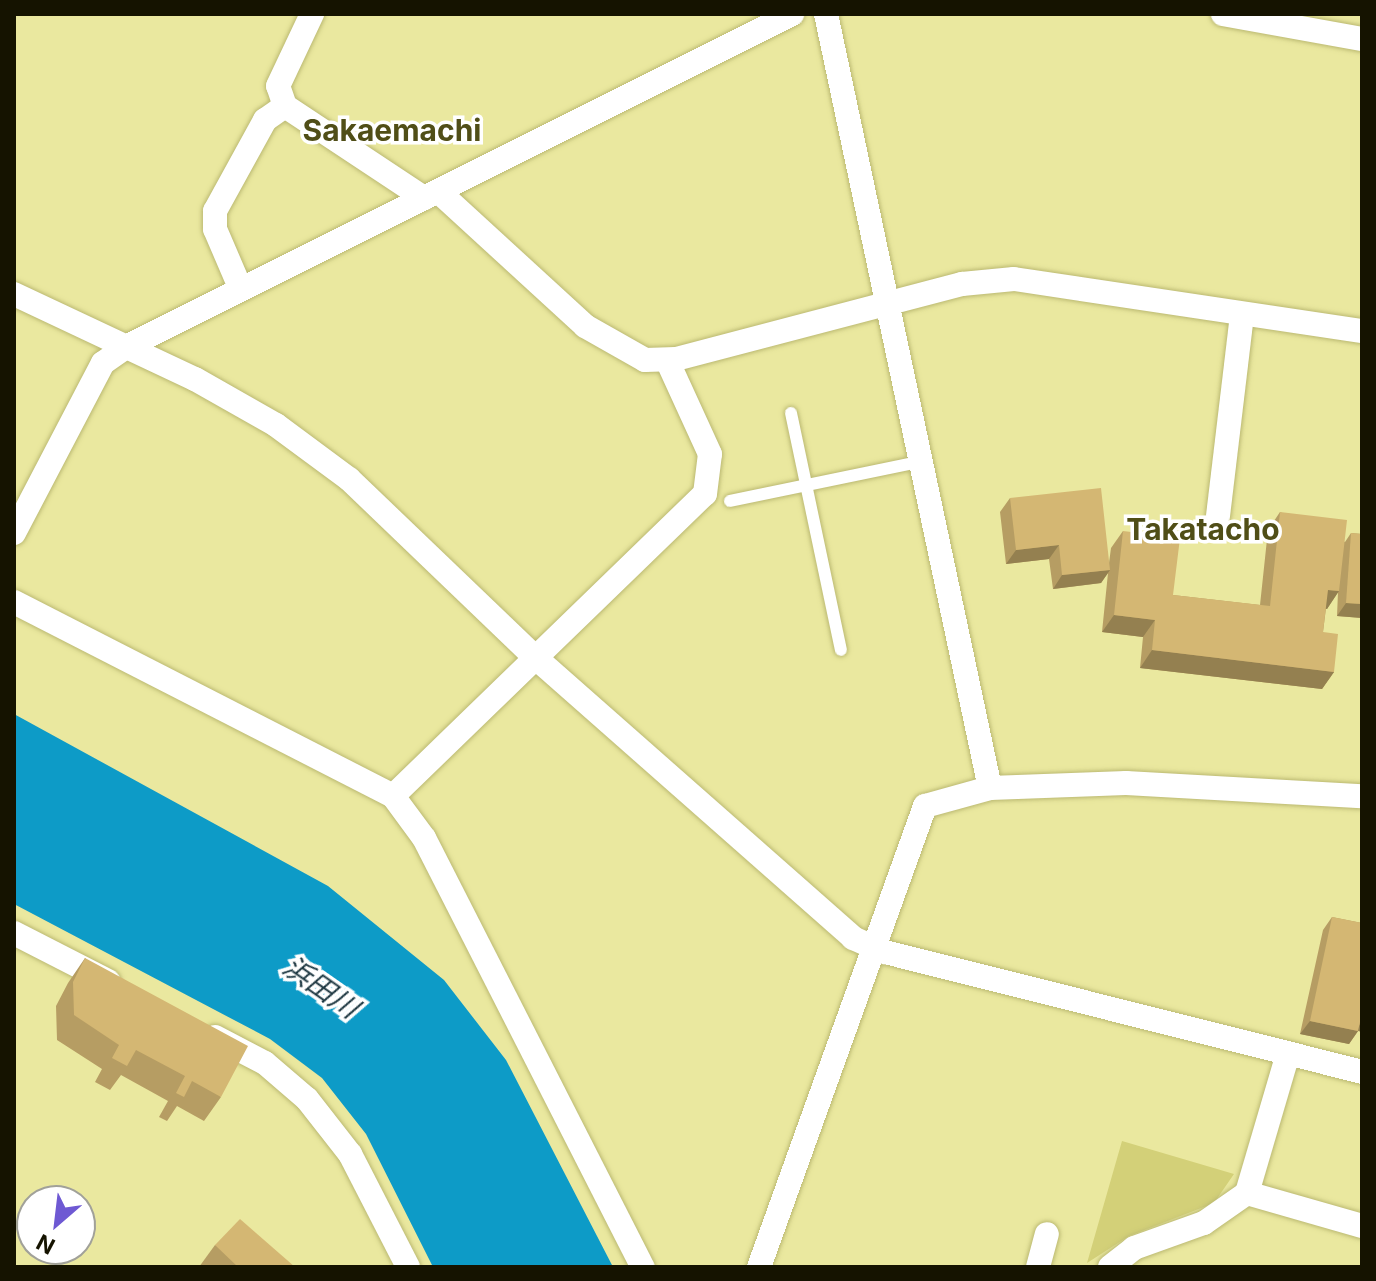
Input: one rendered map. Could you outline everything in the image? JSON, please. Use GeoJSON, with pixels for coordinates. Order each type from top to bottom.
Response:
{"type":"FeatureCollection","features":[{"type":"Feature","properties":{"kind":"street"},"geometry":{"type":"LineString","coordinates":[[312,14],[278,86],[285,106],[432,195],[602,339],[645,360],[667,360],[884,301],[1014,279],[1362,331]]}},
{"type":"Feature","properties":{"kind":"street"},"geometry":{"type":"LineString","coordinates":[[826,14],[918,462],[990,788]]}},
{"type":"Feature","properties":{"kind":"street"},"geometry":{"type":"LineString","coordinates":[[1223,14],[1362,39]]}},
{"type":"Feature","properties":{"kind":"street"},"geometry":{"type":"LineString","coordinates":[[14,533],[103,363],[126,347],[239,285],[432,195],[789,15]]}},
{"type":"Feature","properties":{"kind":"street"},"geometry":{"type":"LineString","coordinates":[[239,285],[215,229],[215,211],[265,120],[285,106]]}},
{"type":"Feature","properties":{"kind":"street"},"geometry":{"type":"LineString","coordinates":[[14,294],[126,347],[276,425],[349,479],[537,659],[870,947],[1362,1072]]}},
{"type":"Feature","properties":{"kind":"street"},"geometry":{"type":"LineString","coordinates":[[1218,516],[1242,314]]}},
{"type":"Feature","properties":{"kind":"street"},"geometry":{"type":"LineString","coordinates":[[393,796],[537,659],[712,482],[710,454],[667,360]]}},
{"type":"Feature","properties":{"kind":"street"},"geometry":{"type":"LineString","coordinates":[[14,602],[393,796],[424,838],[643,1267]]}},
{"type":"Feature","properties":{"kind":"street"},"geometry":{"type":"LineString","coordinates":[[759,1267],[870,947],[925,806],[990,788],[1140,783],[1362,796]]}},
{"type":"Feature","properties":{"kind":"street"},"geometry":{"type":"LineString","coordinates":[[14,933],[138,996]]}},
{"type":"Feature","properties":{"kind":"street"},"geometry":{"type":"LineString","coordinates":[[192,1025],[265,1063],[307,1099],[350,1154],[408,1267]]}},
{"type":"Feature","properties":{"kind":"street"},"geometry":{"type":"LineString","coordinates":[[1110,1267],[1134,1248],[1204,1223],[1247,1193],[1288,1054]]}},
{"type":"Feature","properties":{"kind":"street"},"geometry":{"type":"LineString","coordinates":[[1247,1193],[1362,1226]]}},
{"type":"Feature","properties":{"kind":"street"},"geometry":{"type":"LineString","coordinates":[[1038,1267],[1047,1234]]}},
{"type":"Feature","properties":{"kind":"lane"},"geometry":{"type":"LineString","coordinates":[[791,413],[841,650]]}},
{"type":"Feature","properties":{"kind":"lane"},"geometry":{"type":"LineString","coordinates":[[730,501],[918,462]]}},
{"type":"Feature","properties":{"kind":"shaded area"},"geometry":{"type":"Polygon","coordinates":[[[1122,1141],[1234,1174],[1214,1203],[1129,1236],[1087,1263],[1122,1141]]]}},
{"type":"Feature","properties":{"kind":"water","name":"浜田川"},"geometry":{"type":"Polygon","coordinates":[[[14,714],[328,886],[444,980],[506,1060],[613,1267],[433,1267],[366,1134],[322,1078],[270,1039],[14,904],[14,714]]]}},
{"type":"Feature","properties":{"kind":"building"},"geometry":{"type":"Polygon","coordinates":[[[1101,488],[1110,570],[1062,575],[1059,545],[1016,550],[1010,498],[1101,488]]]}},
{"type":"Feature","properties":{"kind":"building"},"geometry":{"type":"Polygon","coordinates":[[[1280,512],[1347,520],[1339,591],[1328,590],[1323,632],[1338,634],[1334,672],[1152,650],[1155,620],[1114,615],[1123,531],[1180,538],[1173,595],[1270,606],[1280,512]]]}},
{"type":"Feature","properties":{"kind":"building"},"geometry":{"type":"Polygon","coordinates":[[[1351,533],[1362,534],[1362,604],[1346,603],[1351,533]]]}},
{"type":"Feature","properties":{"kind":"building"},"geometry":{"type":"Polygon","coordinates":[[[1332,917],[1362,923],[1362,1013],[1358,1031],[1310,1021],[1332,917]]]}},
{"type":"Feature","properties":{"kind":"building"},"geometry":{"type":"Polygon","coordinates":[[[85,958],[248,1046],[221,1097],[192,1081],[184,1097],[176,1093],[185,1076],[136,1050],[127,1066],[112,1058],[119,1045],[74,1015],[73,982],[85,958]]]}},
{"type":"Feature","properties":{"kind":"building"},"geometry":{"type":"Polygon","coordinates":[[[240,1219],[295,1267],[238,1267],[215,1245],[240,1219]]]}},
{"type":"Feature","properties":{"kind":"district","name":"Sakaemachi"},"geometry":{"type":"Point","coordinates":[392,130]}},
{"type":"Feature","properties":{"kind":"district","name":"Takatacho"},"geometry":{"type":"Point","coordinates":[1203,529]}}]}
